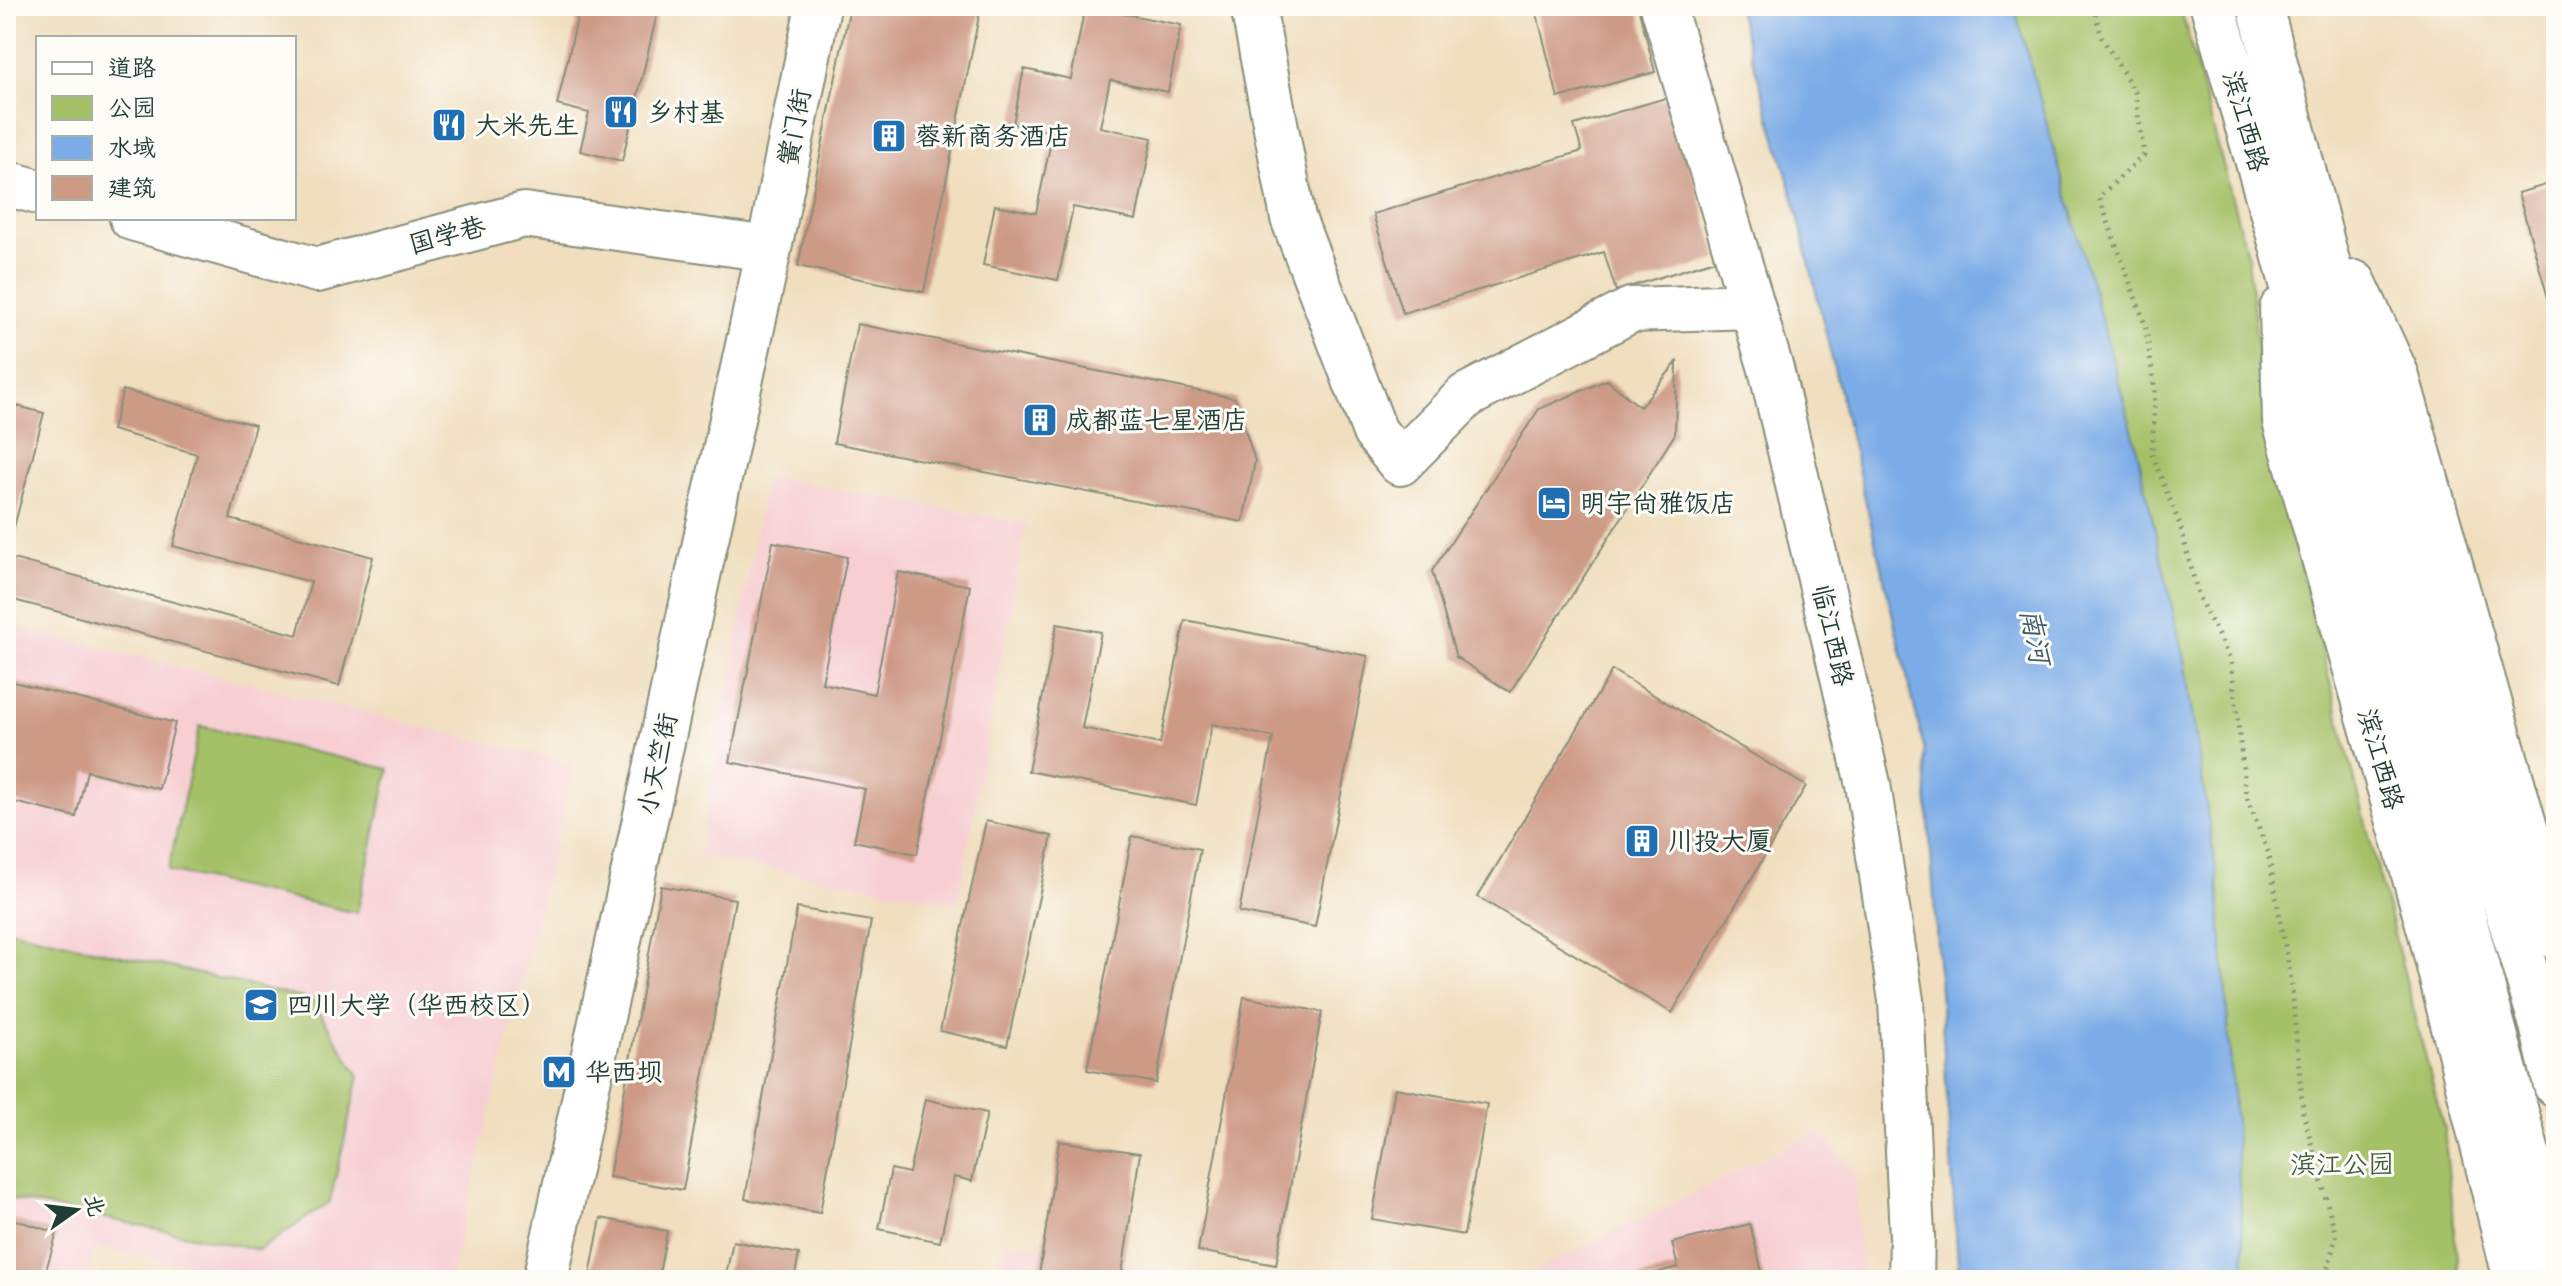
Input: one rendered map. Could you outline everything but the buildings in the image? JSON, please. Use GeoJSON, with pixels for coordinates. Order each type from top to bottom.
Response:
{"type":"FeatureCollection","features":[{"type":"Feature","properties":{"kind":"main road","name":"黉门街"},"geometry":{"type":"LineString","coordinates":[[769,249],[818,6]]}},
{"type":"Feature","properties":{"kind":"main road"},"geometry":{"type":"LineString","coordinates":[[1253,6],[1293,218],[1375,432],[1400,463],[1466,396],[1631,310],[1752,306]]}},
{"type":"Feature","properties":{"kind":"main road","name":"临江西路"},"geometry":{"type":"LineString","coordinates":[[1663,6],[1771,369],[1868,784],[1901,1000],[1912,1237],[1911,1280]]}},
{"type":"Feature","properties":{"kind":"main road","name":"滨江西路"},"geometry":{"type":"LineString","coordinates":[[2213,6],[2279,235],[2556,1260]]}},
{"type":"Feature","properties":{"kind":"main road","name":"滨江西路"},"geometry":{"type":"LineString","coordinates":[[2260,6],[2429,650],[2542,1025],[2556,1085]]}},
{"type":"Feature","properties":{"kind":"main road"},"geometry":{"type":"LineString","coordinates":[[6,183],[36,191]]}},
{"type":"Feature","properties":{"kind":"main road","name":"滨江西路"},"geometry":{"type":"LineString","coordinates":[[2307,184],[2396,374],[2556,937]]}},
{"type":"Feature","properties":{"kind":"main road","name":"国学巷"},"geometry":{"type":"LineString","coordinates":[[139,220],[317,270],[524,215],[769,249]]}},
{"type":"Feature","properties":{"kind":"main road","name":"滨江西路"},"geometry":{"type":"LineString","coordinates":[[2279,235],[2285,421],[2431,934],[2516,1280]]}},
{"type":"Feature","properties":{"kind":"main road","name":"小天竺街"},"geometry":{"type":"LineString","coordinates":[[545,1280],[769,249]]}},
{"type":"Feature","properties":{"kind":"path"},"geometry":{"type":"LineString","coordinates":[[2093,6],[2102,38],[2135,92],[2144,155],[2099,197],[2145,324],[2155,390],[2152,455],[2180,525],[2199,598],[2231,661],[2246,795],[2268,852],[2291,979],[2303,1112],[2336,1236],[2325,1280]]}},
{"type":"Feature","properties":{"kind":"shaded area"},"geometry":{"type":"Polygon","coordinates":[[[766,476],[1026,523],[958,903],[698,856],[766,476]]]}},
{"type":"Feature","properties":{"kind":"shaded area","name":"四川大学（华西校区）"},"geometry":{"type":"Polygon","coordinates":[[[6,624],[574,764],[450,1280],[254,1280],[95,1247],[84,1280],[6,1280],[6,624]]]}},
{"type":"Feature","properties":{"kind":"shaded area"},"geometry":{"type":"Polygon","coordinates":[[[1819,1131],[1855,1173],[1861,1280],[1517,1280],[1819,1131]]]}},
{"type":"Feature","properties":{"kind":"shaded area"},"geometry":{"type":"Polygon","coordinates":[[[1004,1242],[1211,1280],[997,1280],[1004,1242]]]}},
{"type":"Feature","properties":{"kind":"green space","name":"滨江公园"},"geometry":{"type":"Polygon","coordinates":[[[2014,6],[2180,6],[2248,257],[2267,436],[2444,1129],[2459,1280],[2246,1280],[2218,883],[2184,660],[2135,441],[2014,6]]]}},
{"type":"Feature","properties":{"kind":"green space"},"geometry":{"type":"Polygon","coordinates":[[[200,726],[389,769],[357,913],[168,871],[200,726]]]}},
{"type":"Feature","properties":{"kind":"green space"},"geometry":{"type":"Polygon","coordinates":[[[6,929],[312,1000],[359,1076],[330,1202],[259,1250],[6,1198],[6,929]]]}},
{"type":"Feature","properties":{"kind":"water","name":"南河"},"geometry":{"type":"Polygon","coordinates":[[[1737,6],[2014,6],[2135,441],[2184,660],[2218,883],[2246,1280],[1959,1280],[1924,748],[1795,203],[1737,6]]]}},
{"type":"Feature","properties":{"kind":"place","name":"乡村基"},"geometry":{"type":"Point","coordinates":[621,112]}},
{"type":"Feature","properties":{"kind":"place","name":"大米先生"},"geometry":{"type":"Point","coordinates":[449,125]}},
{"type":"Feature","properties":{"kind":"place","name":"蓉新商务酒店"},"geometry":{"type":"Point","coordinates":[889,136]}},
{"type":"Feature","properties":{"kind":"place","name":"成都蓝七星酒店"},"geometry":{"type":"Point","coordinates":[1040,420]}},
{"type":"Feature","properties":{"kind":"place","name":"明宇尚雅饭店"},"geometry":{"type":"Point","coordinates":[1554,503]}},
{"type":"Feature","properties":{"kind":"place","name":"川投大厦"},"geometry":{"type":"Point","coordinates":[1642,841]}},
{"type":"Feature","properties":{"kind":"place","name":"四川大学（华西校区）"},"geometry":{"type":"Point","coordinates":[261,1005]}},
{"type":"Feature","properties":{"kind":"place","name":"华西坝"},"geometry":{"type":"Point","coordinates":[559,1072]}}]}
